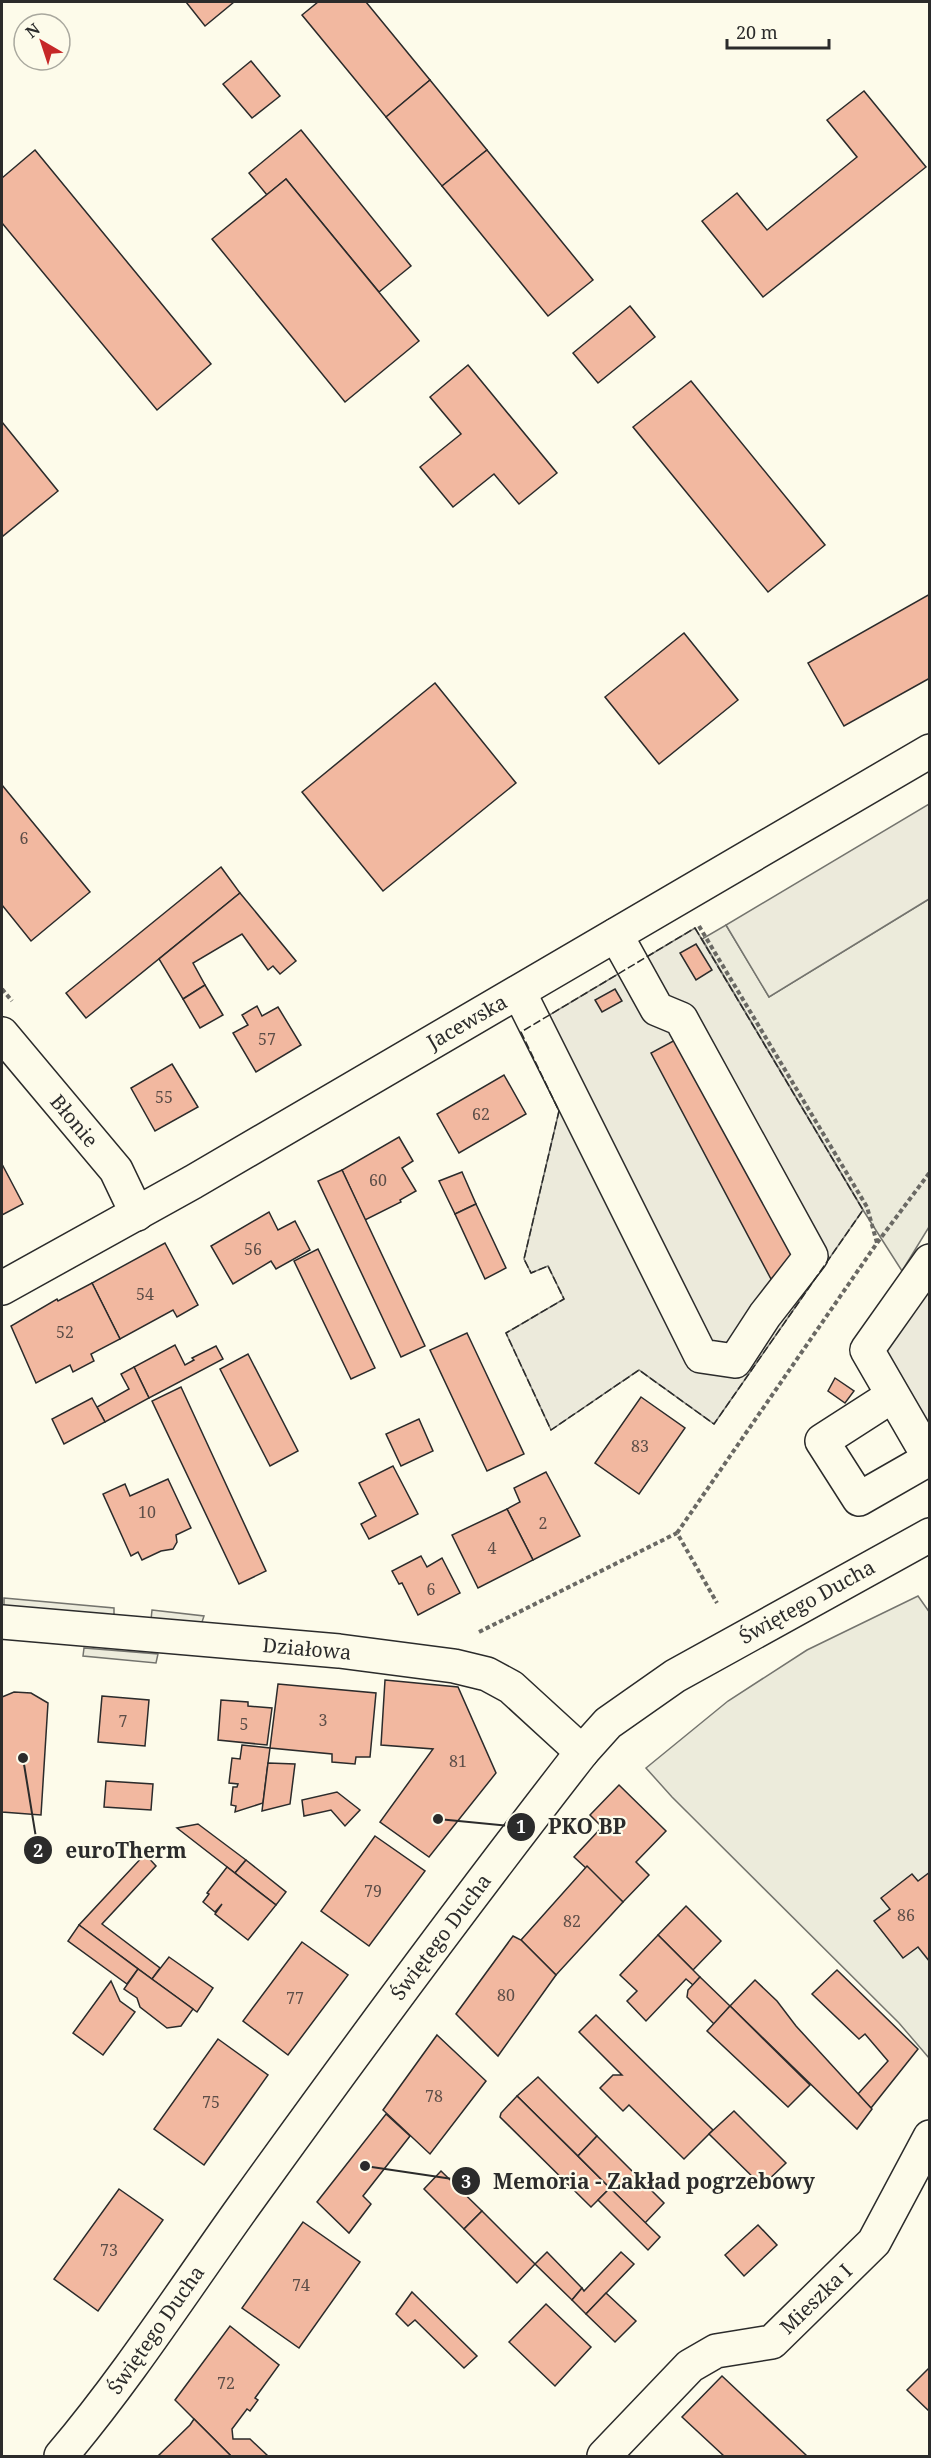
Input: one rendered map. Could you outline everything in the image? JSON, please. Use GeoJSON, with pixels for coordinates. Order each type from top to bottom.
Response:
{"type":"FeatureCollection","features":[{"type":"Feature","properties":{"kind":"street","name":"Jacewska"},"geometry":{"type":"LineString","coordinates":[[2,1288],[137,1214],[930,751]]}},
{"type":"Feature","properties":{"kind":"street"},"geometry":{"type":"LineString","coordinates":[[519,992],[701,1356],[735,1360],[765,1315],[811,1256],[681,1019],[657,1009],[616,935]]}},
{"type":"Feature","properties":{"kind":"street","name":"Błonie"},"geometry":{"type":"LineString","coordinates":[[9,1021],[116,1170],[137,1214]]}},
{"type":"Feature","properties":{"kind":"street"},"geometry":{"type":"LineString","coordinates":[[892,1396],[822,1441],[859,1499],[929,1459],[867,1350],[930,1261]]}},
{"type":"Feature","properties":{"kind":"street","name":"Świętego Ducha"},"geometry":{"type":"LineString","coordinates":[[61,2457],[100,2410],[242,2208],[440,1937],[582,1752],[608,1723],[675,1676],[930,1534]]}},
{"type":"Feature","properties":{"kind":"street","name":"Działowa"},"geometry":{"type":"LineString","coordinates":[[2,1622],[339,1651],[454,1666],[487,1674],[511,1687],[582,1752]]}},
{"type":"Feature","properties":{"kind":"street","name":"Mieszka I"},"geometry":{"type":"LineString","coordinates":[[604,2457],[690,2366],[716,2351],[771,2342],[874,2242],[930,2137]]}},
{"type":"Feature","properties":{"kind":"path"},"geometry":{"type":"LineString","coordinates":[[696,921],[867,1207],[877,1243]]}},
{"type":"Feature","properties":{"kind":"path"},"geometry":{"type":"LineString","coordinates":[[2,989],[9,1021]]}},
{"type":"Feature","properties":{"kind":"path"},"geometry":{"type":"LineString","coordinates":[[479,1632],[677,1533],[877,1243],[930,1173]]}},
{"type":"Feature","properties":{"kind":"path"},"geometry":{"type":"LineString","coordinates":[[677,1533],[717,1603]]}},
{"type":"Feature","properties":{"kind":"shaded area"},"geometry":{"type":"Polygon","coordinates":[[[929,804],[929,899],[769,997],[726,925],[929,804]]]}},
{"type":"Feature","properties":{"kind":"shaded area"},"geometry":{"type":"Polygon","coordinates":[[[929,899],[929,1227],[902,1271],[863,1210],[702,939],[726,925],[769,997],[929,899]]]}},
{"type":"Feature","properties":{"kind":"shaded area"},"geometry":{"type":"Polygon","coordinates":[[[695,928],[863,1210],[714,1424],[639,1370],[551,1430],[506,1333],[564,1299],[548,1266],[531,1273],[524,1259],[559,1111],[521,1032],[695,928]]]}},
{"type":"Feature","properties":{"kind":"shaded area"},"geometry":{"type":"Polygon","coordinates":[[[929,1284],[929,1439],[880,1351],[929,1284]]]}},
{"type":"Feature","properties":{"kind":"shaded area"},"geometry":{"type":"Polygon","coordinates":[[[918,1596],[930,1613],[929,2058],[899,2023],[672,1797],[646,1768],[728,1701],[807,1650],[918,1596]]]}},
{"type":"Feature","properties":{"kind":"shaded area"},"geometry":{"type":"Polygon","coordinates":[[[4,1598],[114,1608],[114,1617],[4,1607],[4,1598]]]}},
{"type":"Feature","properties":{"kind":"shaded area"},"geometry":{"type":"Polygon","coordinates":[[[152,1610],[204,1616],[201,1625],[151,1620],[152,1610]]]}},
{"type":"Feature","properties":{"kind":"shaded area"},"geometry":{"type":"Polygon","coordinates":[[[84,1648],[158,1654],[156,1663],[83,1656],[84,1648]]]}},
{"type":"Feature","properties":{"kind":"building"},"geometry":{"type":"Polygon","coordinates":[[[186,2],[234,2],[205,26],[186,2]]]}},
{"type":"Feature","properties":{"kind":"building"},"geometry":{"type":"Polygon","coordinates":[[[318,2],[366,2],[430,80],[386,117],[302,15],[318,2]]]}},
{"type":"Feature","properties":{"kind":"building"},"geometry":{"type":"Polygon","coordinates":[[[251,61],[280,96],[252,118],[223,84],[251,61]]]}},
{"type":"Feature","properties":{"kind":"building"},"geometry":{"type":"Polygon","coordinates":[[[430,80],[487,150],[442,186],[386,117],[430,80]]]}},
{"type":"Feature","properties":{"kind":"building"},"geometry":{"type":"Polygon","coordinates":[[[864,91],[926,167],[763,297],[702,221],[737,193],[767,230],[857,157],[827,120],[864,91]]]}},
{"type":"Feature","properties":{"kind":"building"},"geometry":{"type":"Polygon","coordinates":[[[301,130],[411,266],[379,292],[286,179],[267,195],[249,173],[301,130]]]}},
{"type":"Feature","properties":{"kind":"building"},"geometry":{"type":"Polygon","coordinates":[[[35,150],[211,364],[157,410],[2,223],[2,178],[35,150]]]}},
{"type":"Feature","properties":{"kind":"building"},"geometry":{"type":"Polygon","coordinates":[[[487,150],[593,280],[548,316],[442,186],[487,150]]]}},
{"type":"Feature","properties":{"kind":"building"},"geometry":{"type":"Polygon","coordinates":[[[286,179],[419,341],[345,402],[212,239],[286,179]]]}},
{"type":"Feature","properties":{"kind":"building"},"geometry":{"type":"Polygon","coordinates":[[[630,306],[655,337],[598,383],[573,353],[630,306]]]}},
{"type":"Feature","properties":{"kind":"building"},"geometry":{"type":"Polygon","coordinates":[[[468,365],[557,473],[519,504],[494,474],[453,507],[420,467],[461,434],[430,397],[468,365]]]}},
{"type":"Feature","properties":{"kind":"building"},"geometry":{"type":"Polygon","coordinates":[[[691,381],[825,545],[768,592],[633,427],[691,381]]]}},
{"type":"Feature","properties":{"kind":"building"},"geometry":{"type":"Polygon","coordinates":[[[2,422],[58,491],[3,536],[2,534],[2,422]]]}},
{"type":"Feature","properties":{"kind":"building"},"geometry":{"type":"Polygon","coordinates":[[[930,594],[930,678],[844,726],[808,663],[930,594]]]}},
{"type":"Feature","properties":{"kind":"building"},"geometry":{"type":"Polygon","coordinates":[[[684,633],[738,700],[659,764],[605,697],[684,633]]]}},
{"type":"Feature","properties":{"kind":"building"},"geometry":{"type":"Polygon","coordinates":[[[435,683],[516,783],[383,891],[302,792],[435,683]]]}},
{"type":"Feature","properties":{"kind":"building"},"geometry":{"type":"Polygon","coordinates":[[[2,785],[90,892],[31,941],[2,905],[2,785]]]}},
{"type":"Feature","properties":{"kind":"building"},"geometry":{"type":"Polygon","coordinates":[[[221,867],[240,893],[86,1018],[66,993],[221,867]]]}},
{"type":"Feature","properties":{"kind":"building"},"geometry":{"type":"Polygon","coordinates":[[[240,893],[296,961],[280,974],[273,966],[268,970],[242,934],[193,963],[205,985],[183,999],[159,959],[240,893]]]}},
{"type":"Feature","properties":{"kind":"building"},"geometry":{"type":"Polygon","coordinates":[[[696,944],[712,970],[696,980],[680,953],[696,944]]]}},
{"type":"Feature","properties":{"kind":"building"},"geometry":{"type":"Polygon","coordinates":[[[205,985],[223,1015],[200,1028],[183,999],[205,985]]]}},
{"type":"Feature","properties":{"kind":"building"},"geometry":{"type":"Polygon","coordinates":[[[615,989],[622,1001],[602,1012],[595,1000],[615,989]]]}},
{"type":"Feature","properties":{"kind":"building"},"geometry":{"type":"Polygon","coordinates":[[[257,1006],[262,1016],[278,1007],[301,1045],[256,1072],[233,1033],[248,1025],[242,1015],[257,1006]]]}},
{"type":"Feature","properties":{"kind":"building"},"geometry":{"type":"Polygon","coordinates":[[[677,1039],[797,1265],[771,1279],[651,1053],[677,1039]]]}},
{"type":"Feature","properties":{"kind":"building"},"geometry":{"type":"Polygon","coordinates":[[[172,1064],[198,1107],[155,1131],[131,1088],[172,1064]]]}},
{"type":"Feature","properties":{"kind":"building"},"geometry":{"type":"Polygon","coordinates":[[[504,1075],[526,1114],[459,1153],[437,1114],[504,1075]]]}},
{"type":"Feature","properties":{"kind":"building"},"geometry":{"type":"Polygon","coordinates":[[[399,1137],[413,1161],[402,1168],[416,1191],[400,1200],[401,1202],[365,1220],[342,1170],[399,1137]]]}},
{"type":"Feature","properties":{"kind":"building"},"geometry":{"type":"Polygon","coordinates":[[[2,1167],[23,1204],[2,1215],[2,1167]]]}},
{"type":"Feature","properties":{"kind":"building"},"geometry":{"type":"Polygon","coordinates":[[[342,1170],[425,1346],[401,1357],[318,1181],[342,1170]]]}},
{"type":"Feature","properties":{"kind":"building"},"geometry":{"type":"Polygon","coordinates":[[[462,1172],[476,1204],[455,1214],[439,1181],[462,1172]]]}},
{"type":"Feature","properties":{"kind":"building"},"geometry":{"type":"Polygon","coordinates":[[[476,1204],[506,1268],[485,1279],[455,1214],[476,1204]]]}},
{"type":"Feature","properties":{"kind":"building"},"geometry":{"type":"Polygon","coordinates":[[[269,1212],[278,1230],[295,1221],[310,1250],[276,1269],[271,1261],[233,1284],[211,1246],[269,1212]]]}},
{"type":"Feature","properties":{"kind":"building"},"geometry":{"type":"Polygon","coordinates":[[[165,1243],[198,1305],[177,1317],[173,1310],[120,1339],[92,1283],[165,1243]]]}},
{"type":"Feature","properties":{"kind":"building"},"geometry":{"type":"Polygon","coordinates":[[[318,1249],[375,1368],[351,1379],[294,1261],[318,1249]]]}},
{"type":"Feature","properties":{"kind":"building"},"geometry":{"type":"Polygon","coordinates":[[[92,1283],[120,1339],[91,1354],[94,1361],[73,1372],[70,1365],[36,1383],[11,1326],[57,1299],[58,1301],[92,1283]]]}},
{"type":"Feature","properties":{"kind":"building"},"geometry":{"type":"Polygon","coordinates":[[[467,1333],[524,1454],[487,1471],[430,1350],[467,1333]]]}},
{"type":"Feature","properties":{"kind":"building"},"geometry":{"type":"Polygon","coordinates":[[[175,1345],[185,1365],[194,1360],[192,1358],[216,1346],[223,1359],[149,1398],[134,1367],[175,1345]]]}},
{"type":"Feature","properties":{"kind":"building"},"geometry":{"type":"Polygon","coordinates":[[[248,1354],[298,1451],[270,1466],[220,1369],[248,1354]]]}},
{"type":"Feature","properties":{"kind":"building"},"geometry":{"type":"Polygon","coordinates":[[[134,1367],[149,1398],[105,1422],[97,1407],[129,1389],[121,1374],[134,1367]]]}},
{"type":"Feature","properties":{"kind":"building"},"geometry":{"type":"Polygon","coordinates":[[[835,1378],[854,1391],[845,1403],[828,1391],[835,1378]]]}},
{"type":"Feature","properties":{"kind":"building"},"geometry":{"type":"Polygon","coordinates":[[[181,1387],[266,1571],[239,1584],[152,1401],[181,1387]]]}},
{"type":"Feature","properties":{"kind":"building"},"geometry":{"type":"Polygon","coordinates":[[[641,1397],[685,1428],[639,1494],[595,1463],[641,1397]]]}},
{"type":"Feature","properties":{"kind":"building"},"geometry":{"type":"Polygon","coordinates":[[[92,1398],[105,1422],[64,1444],[52,1419],[92,1398]]]}},
{"type":"Feature","properties":{"kind":"building"},"geometry":{"type":"Polygon","coordinates":[[[419,1419],[433,1451],[401,1466],[386,1434],[419,1419]]]}},
{"type":"Feature","properties":{"kind":"building"},"geometry":{"type":"Polygon","coordinates":[[[393,1466],[418,1514],[369,1539],[361,1524],[376,1516],[359,1483],[393,1466]]]}},
{"type":"Feature","properties":{"kind":"building"},"geometry":{"type":"Polygon","coordinates":[[[546,1472],[580,1536],[533,1560],[507,1509],[520,1502],[514,1488],[546,1472]]]}},
{"type":"Feature","properties":{"kind":"building"},"geometry":{"type":"Polygon","coordinates":[[[168,1479],[191,1528],[176,1535],[177,1542],[173,1549],[161,1551],[142,1560],[138,1552],[131,1556],[103,1494],[125,1484],[130,1496],[168,1479]]]}},
{"type":"Feature","properties":{"kind":"building"},"geometry":{"type":"Polygon","coordinates":[[[507,1509],[533,1560],[478,1588],[452,1535],[507,1509]]]}},
{"type":"Feature","properties":{"kind":"building"},"geometry":{"type":"Polygon","coordinates":[[[421,1556],[427,1567],[442,1558],[460,1593],[418,1615],[402,1583],[399,1584],[392,1571],[421,1556]]]}},
{"type":"Feature","properties":{"kind":"building"},"geometry":{"type":"Polygon","coordinates":[[[385,1680],[458,1687],[496,1773],[429,1857],[380,1822],[433,1749],[381,1745],[385,1680]]]}},
{"type":"Feature","properties":{"kind":"building"},"geometry":{"type":"Polygon","coordinates":[[[278,1684],[376,1693],[370,1757],[356,1757],[355,1764],[332,1762],[332,1754],[270,1748],[278,1684]]]}},
{"type":"Feature","properties":{"kind":"building"},"geometry":{"type":"Polygon","coordinates":[[[14,1692],[31,1693],[48,1703],[41,1815],[2,1812],[2,1697],[14,1692]]]}},
{"type":"Feature","properties":{"kind":"building"},"geometry":{"type":"Polygon","coordinates":[[[102,1696],[149,1700],[145,1746],[98,1742],[102,1696]]]}},
{"type":"Feature","properties":{"kind":"building"},"geometry":{"type":"Polygon","coordinates":[[[221,1700],[248,1702],[248,1706],[272,1708],[267,1745],[218,1740],[221,1700]]]}},
{"type":"Feature","properties":{"kind":"building"},"geometry":{"type":"Polygon","coordinates":[[[242,1745],[270,1748],[263,1803],[235,1812],[236,1806],[231,1805],[233,1787],[237,1787],[238,1784],[229,1783],[232,1758],[240,1759],[242,1745]]]}},
{"type":"Feature","properties":{"kind":"building"},"geometry":{"type":"Polygon","coordinates":[[[268,1763],[295,1764],[290,1804],[262,1811],[268,1763]]]}},
{"type":"Feature","properties":{"kind":"building"},"geometry":{"type":"Polygon","coordinates":[[[106,1781],[153,1784],[151,1810],[104,1807],[106,1781]]]}},
{"type":"Feature","properties":{"kind":"building"},"geometry":{"type":"Polygon","coordinates":[[[619,1785],[666,1831],[636,1862],[649,1875],[623,1902],[574,1857],[602,1827],[590,1815],[619,1785]]]}},
{"type":"Feature","properties":{"kind":"building"},"geometry":{"type":"Polygon","coordinates":[[[337,1792],[360,1810],[345,1826],[331,1810],[304,1816],[302,1800],[337,1792]]]}},
{"type":"Feature","properties":{"kind":"building"},"geometry":{"type":"Polygon","coordinates":[[[198,1824],[246,1860],[235,1873],[177,1828],[198,1824]]]}},
{"type":"Feature","properties":{"kind":"building"},"geometry":{"type":"Polygon","coordinates":[[[375,1836],[425,1871],[369,1946],[321,1911],[375,1836]]]}},
{"type":"Feature","properties":{"kind":"building"},"geometry":{"type":"Polygon","coordinates":[[[145,1854],[156,1866],[102,1924],[160,1968],[152,1979],[79,1925],[145,1854]]]}},
{"type":"Feature","properties":{"kind":"building"},"geometry":{"type":"Polygon","coordinates":[[[246,1860],[286,1892],[276,1905],[235,1873],[246,1860]]]}},
{"type":"Feature","properties":{"kind":"building"},"geometry":{"type":"Polygon","coordinates":[[[587,1866],[623,1902],[556,1975],[521,1940],[587,1866]]]}},
{"type":"Feature","properties":{"kind":"building"},"geometry":{"type":"Polygon","coordinates":[[[227,1867],[276,1905],[248,1940],[215,1914],[222,1904],[215,1912],[203,1902],[227,1867]]]}},
{"type":"Feature","properties":{"kind":"building"},"geometry":{"type":"Polygon","coordinates":[[[930,1872],[930,1962],[918,1947],[903,1958],[874,1921],[890,1909],[881,1898],[912,1874],[918,1881],[930,1872]]]}},
{"type":"Feature","properties":{"kind":"building"},"geometry":{"type":"Polygon","coordinates":[[[686,1906],[721,1941],[693,1970],[658,1935],[686,1906]]]}},
{"type":"Feature","properties":{"kind":"building"},"geometry":{"type":"Polygon","coordinates":[[[79,1925],[138,1969],[127,1984],[68,1941],[79,1925]]]}},
{"type":"Feature","properties":{"kind":"building"},"geometry":{"type":"Polygon","coordinates":[[[658,1935],[700,1977],[693,1985],[686,1979],[646,2021],[627,2001],[637,1991],[620,1975],[658,1935]]]}},
{"type":"Feature","properties":{"kind":"building"},"geometry":{"type":"Polygon","coordinates":[[[513,1936],[521,1940],[556,1975],[498,2056],[456,2014],[513,1936]]]}},
{"type":"Feature","properties":{"kind":"building"},"geometry":{"type":"Polygon","coordinates":[[[302,1942],[348,1975],[288,2055],[243,2021],[302,1942]]]}},
{"type":"Feature","properties":{"kind":"building"},"geometry":{"type":"Polygon","coordinates":[[[169,1957],[213,1988],[197,2012],[152,1979],[169,1957]]]}},
{"type":"Feature","properties":{"kind":"building"},"geometry":{"type":"Polygon","coordinates":[[[138,1969],[193,2009],[181,2026],[167,2028],[140,2007],[137,1998],[124,1989],[138,1969]]]}},
{"type":"Feature","properties":{"kind":"building"},"geometry":{"type":"Polygon","coordinates":[[[837,1970],[918,2049],[871,2108],[858,2094],[888,2061],[865,2034],[859,2039],[812,1994],[837,1970]]]}},
{"type":"Feature","properties":{"kind":"building"},"geometry":{"type":"Polygon","coordinates":[[[700,1977],[730,2006],[714,2024],[687,1997],[688,1990],[700,1977]]]}},
{"type":"Feature","properties":{"kind":"building"},"geometry":{"type":"Polygon","coordinates":[[[755,1980],[777,2001],[796,2026],[872,2109],[857,2129],[730,2006],[755,1980]]]}},
{"type":"Feature","properties":{"kind":"building"},"geometry":{"type":"Polygon","coordinates":[[[111,1981],[120,2001],[135,2012],[103,2055],[73,2033],[111,1981]]]}},
{"type":"Feature","properties":{"kind":"building"},"geometry":{"type":"Polygon","coordinates":[[[730,2006],[810,2085],[788,2107],[707,2031],[730,2006]]]}},
{"type":"Feature","properties":{"kind":"building"},"geometry":{"type":"Polygon","coordinates":[[[596,2015],[713,2130],[684,2159],[629,2105],[623,2111],[600,2088],[613,2075],[622,2075],[579,2032],[596,2015]]]}},
{"type":"Feature","properties":{"kind":"building"},"geometry":{"type":"Polygon","coordinates":[[[437,2035],[486,2081],[430,2154],[383,2110],[437,2035]]]}},
{"type":"Feature","properties":{"kind":"building"},"geometry":{"type":"Polygon","coordinates":[[[218,2039],[268,2075],[204,2165],[154,2129],[218,2039]]]}},
{"type":"Feature","properties":{"kind":"building"},"geometry":{"type":"Polygon","coordinates":[[[538,2077],[597,2136],[578,2156],[517,2096],[538,2077]]]}},
{"type":"Feature","properties":{"kind":"building"},"geometry":{"type":"Polygon","coordinates":[[[517,2096],[610,2188],[591,2207],[500,2117],[517,2096]]]}},
{"type":"Feature","properties":{"kind":"building"},"geometry":{"type":"Polygon","coordinates":[[[734,2111],[786,2163],[762,2186],[709,2134],[734,2111]]]}},
{"type":"Feature","properties":{"kind":"building"},"geometry":{"type":"Polygon","coordinates":[[[386,2114],[410,2136],[363,2196],[371,2204],[349,2233],[317,2202],[386,2114]]]}},
{"type":"Feature","properties":{"kind":"building"},"geometry":{"type":"Polygon","coordinates":[[[597,2136],[664,2203],[645,2223],[578,2156],[597,2136]]]}},
{"type":"Feature","properties":{"kind":"building"},"geometry":{"type":"Polygon","coordinates":[[[441,2171],[482,2211],[464,2229],[424,2189],[441,2171]]]}},
{"type":"Feature","properties":{"kind":"building"},"geometry":{"type":"Polygon","coordinates":[[[610,2188],[660,2237],[648,2250],[598,2200],[610,2188]]]}},
{"type":"Feature","properties":{"kind":"building"},"geometry":{"type":"Polygon","coordinates":[[[119,2189],[163,2220],[98,2311],[54,2279],[119,2189]]]}},
{"type":"Feature","properties":{"kind":"building"},"geometry":{"type":"Polygon","coordinates":[[[482,2211],[535,2264],[517,2283],[464,2229],[482,2211]]]}},
{"type":"Feature","properties":{"kind":"building"},"geometry":{"type":"Polygon","coordinates":[[[303,2222],[360,2262],[299,2348],[242,2308],[303,2222]]]}},
{"type":"Feature","properties":{"kind":"building"},"geometry":{"type":"Polygon","coordinates":[[[758,2225],[777,2245],[744,2276],[725,2255],[758,2225]]]}},
{"type":"Feature","properties":{"kind":"building"},"geometry":{"type":"Polygon","coordinates":[[[547,2252],[582,2288],[572,2300],[535,2264],[547,2252]]]}},
{"type":"Feature","properties":{"kind":"building"},"geometry":{"type":"Polygon","coordinates":[[[621,2252],[634,2264],[586,2314],[572,2300],[582,2288],[584,2291],[621,2252]]]}},
{"type":"Feature","properties":{"kind":"building"},"geometry":{"type":"Polygon","coordinates":[[[412,2292],[477,2356],[464,2368],[415,2320],[408,2326],[396,2314],[412,2292]]]}},
{"type":"Feature","properties":{"kind":"building"},"geometry":{"type":"Polygon","coordinates":[[[606,2293],[636,2321],[615,2342],[586,2314],[606,2293]]]}},
{"type":"Feature","properties":{"kind":"building"},"geometry":{"type":"Polygon","coordinates":[[[546,2304],[591,2347],[555,2386],[509,2342],[546,2304]]]}},
{"type":"Feature","properties":{"kind":"building"},"geometry":{"type":"Polygon","coordinates":[[[230,2326],[279,2365],[255,2398],[258,2400],[250,2411],[247,2409],[232,2429],[233,2439],[250,2439],[268,2456],[231,2456],[175,2400],[230,2326]]]}},
{"type":"Feature","properties":{"kind":"building"},"geometry":{"type":"Polygon","coordinates":[[[930,2367],[930,2412],[907,2390],[930,2367]]]}},
{"type":"Feature","properties":{"kind":"building"},"geometry":{"type":"Polygon","coordinates":[[[722,2376],[807,2456],[724,2456],[682,2417],[722,2376]]]}},
{"type":"Feature","properties":{"kind":"building"},"geometry":{"type":"Polygon","coordinates":[[[194,2419],[231,2456],[158,2456],[194,2419]]]}},
{"type":"Feature","properties":{"kind":"fence"},"geometry":{"type":"LineString","coordinates":[[695,928],[863,1210],[714,1424],[639,1370],[551,1430],[506,1333],[564,1299],[548,1266],[531,1273],[524,1259],[559,1111],[521,1032],[695,928]]}},
{"type":"Feature","properties":{"kind":"place","name":"euroTherm"},"geometry":{"type":"Point","coordinates":[23,1758]}},
{"type":"Feature","properties":{"kind":"place","name":"PKO BP"},"geometry":{"type":"Point","coordinates":[438,1819]}},
{"type":"Feature","properties":{"kind":"place","name":"Memoria - Zakład pogrzebowy"},"geometry":{"type":"Point","coordinates":[365,2166]}}]}
